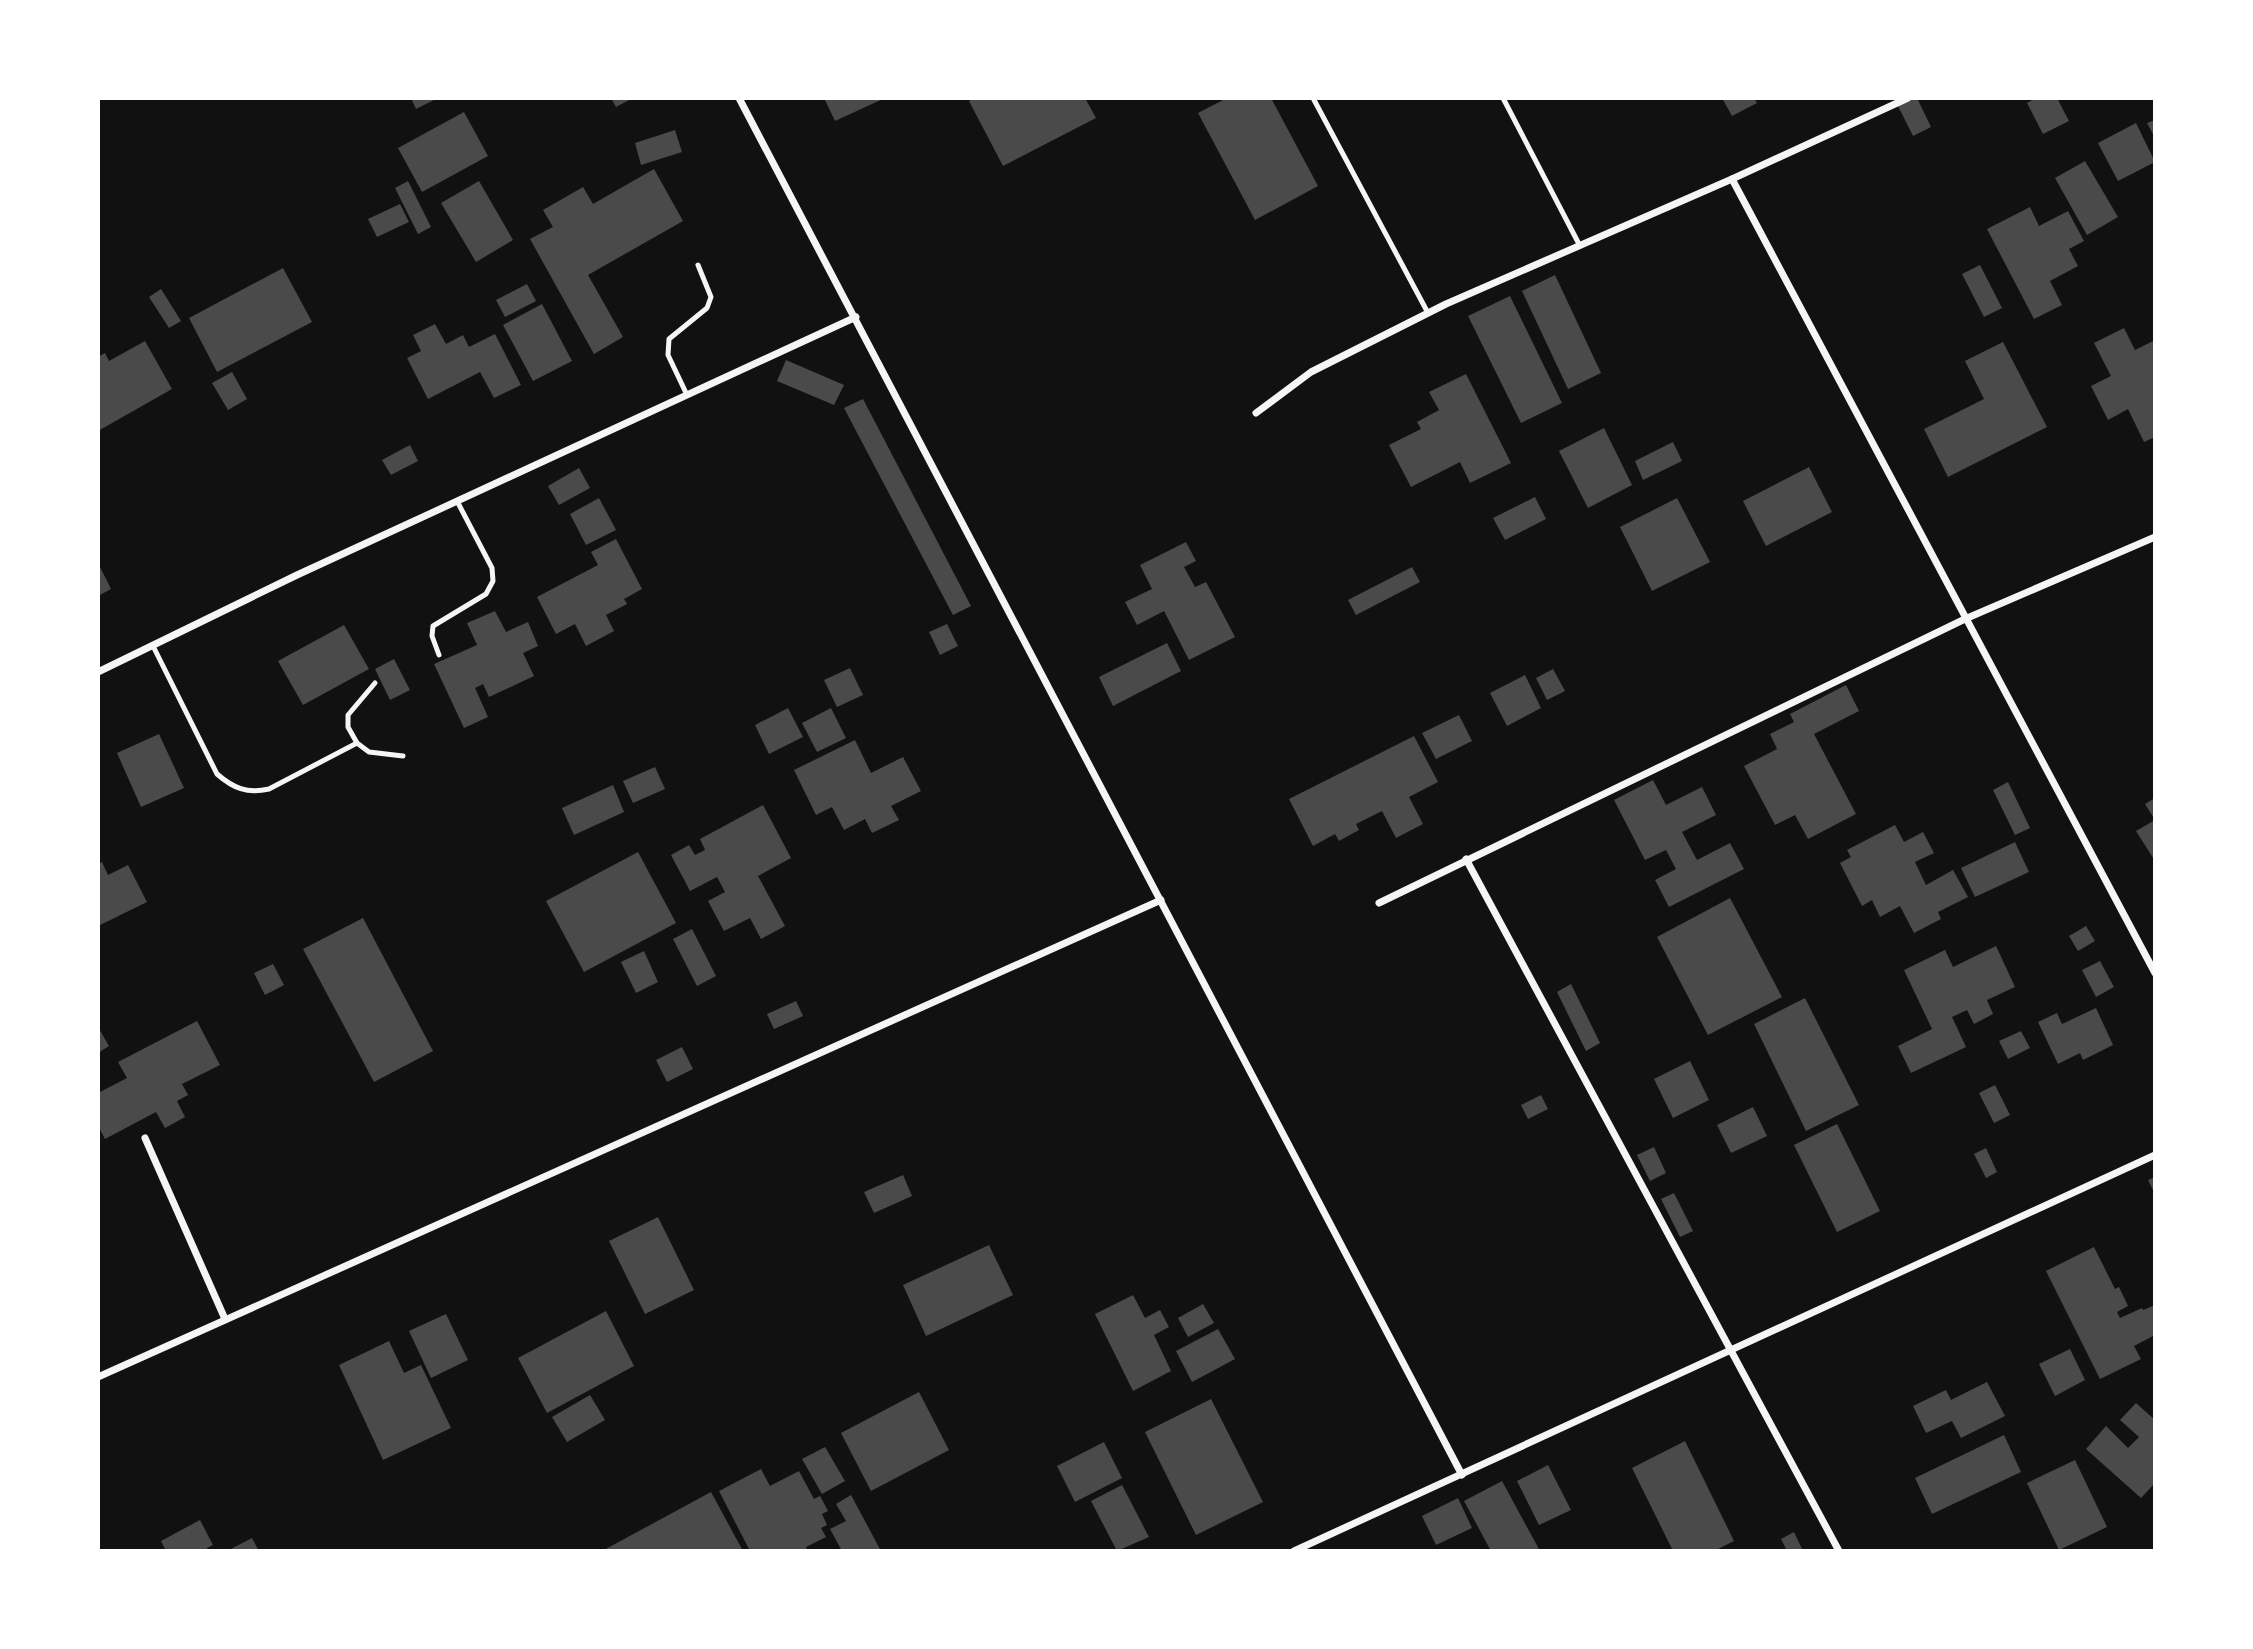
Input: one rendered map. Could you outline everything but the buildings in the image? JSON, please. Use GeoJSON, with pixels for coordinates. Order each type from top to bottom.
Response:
{"type":"FeatureCollection","features":[{"type":"Feature","properties":{"kind":"street"},"geometry":{"type":"LineString","coordinates":[[739,98],[1462,1475]]}},
{"type":"Feature","properties":{"kind":"street"},"geometry":{"type":"LineString","coordinates":[[1256,413],[1311,372],[1446,304],[1732,179],[1908,98]]}},
{"type":"Feature","properties":{"kind":"street"},"geometry":{"type":"LineString","coordinates":[[1732,179],[2155,973]]}},
{"type":"Feature","properties":{"kind":"street"},"geometry":{"type":"LineString","coordinates":[[98,672],[457,501],[856,317]]}},
{"type":"Feature","properties":{"kind":"street"},"geometry":{"type":"LineString","coordinates":[[1378,903],[1965,619],[2155,537]]}},
{"type":"Feature","properties":{"kind":"street"},"geometry":{"type":"LineString","coordinates":[[1466,859],[1839,1551]]}},
{"type":"Feature","properties":{"kind":"street"},"geometry":{"type":"LineString","coordinates":[[98,1377],[1161,900]]}},
{"type":"Feature","properties":{"kind":"street"},"geometry":{"type":"LineString","coordinates":[[145,1139],[225,1319]]}},
{"type":"Feature","properties":{"kind":"street"},"geometry":{"type":"LineString","coordinates":[[1294,1551],[2155,1155]]}},
{"type":"Feature","properties":{"kind":"lane"},"geometry":{"type":"LineString","coordinates":[[1313,98],[1428,313]]}},
{"type":"Feature","properties":{"kind":"lane"},"geometry":{"type":"LineString","coordinates":[[1503,98],[1580,246]]}},
{"type":"Feature","properties":{"kind":"lane"},"geometry":{"type":"LineString","coordinates":[[687,395],[667,348],[669,339],[707,308],[711,298],[698,265]]}},
{"type":"Feature","properties":{"kind":"lane"},"geometry":{"type":"LineString","coordinates":[[439,655],[432,636],[433,625],[486,594],[493,582],[492,568],[457,501]]}},
{"type":"Feature","properties":{"kind":"lane"},"geometry":{"type":"LineString","coordinates":[[153,646],[217,774],[229,784],[254,792],[269,789],[357,743]]}},
{"type":"Feature","properties":{"kind":"lane"},"geometry":{"type":"LineString","coordinates":[[375,683],[348,715],[348,727],[357,743],[369,752],[403,756]]}}]}
